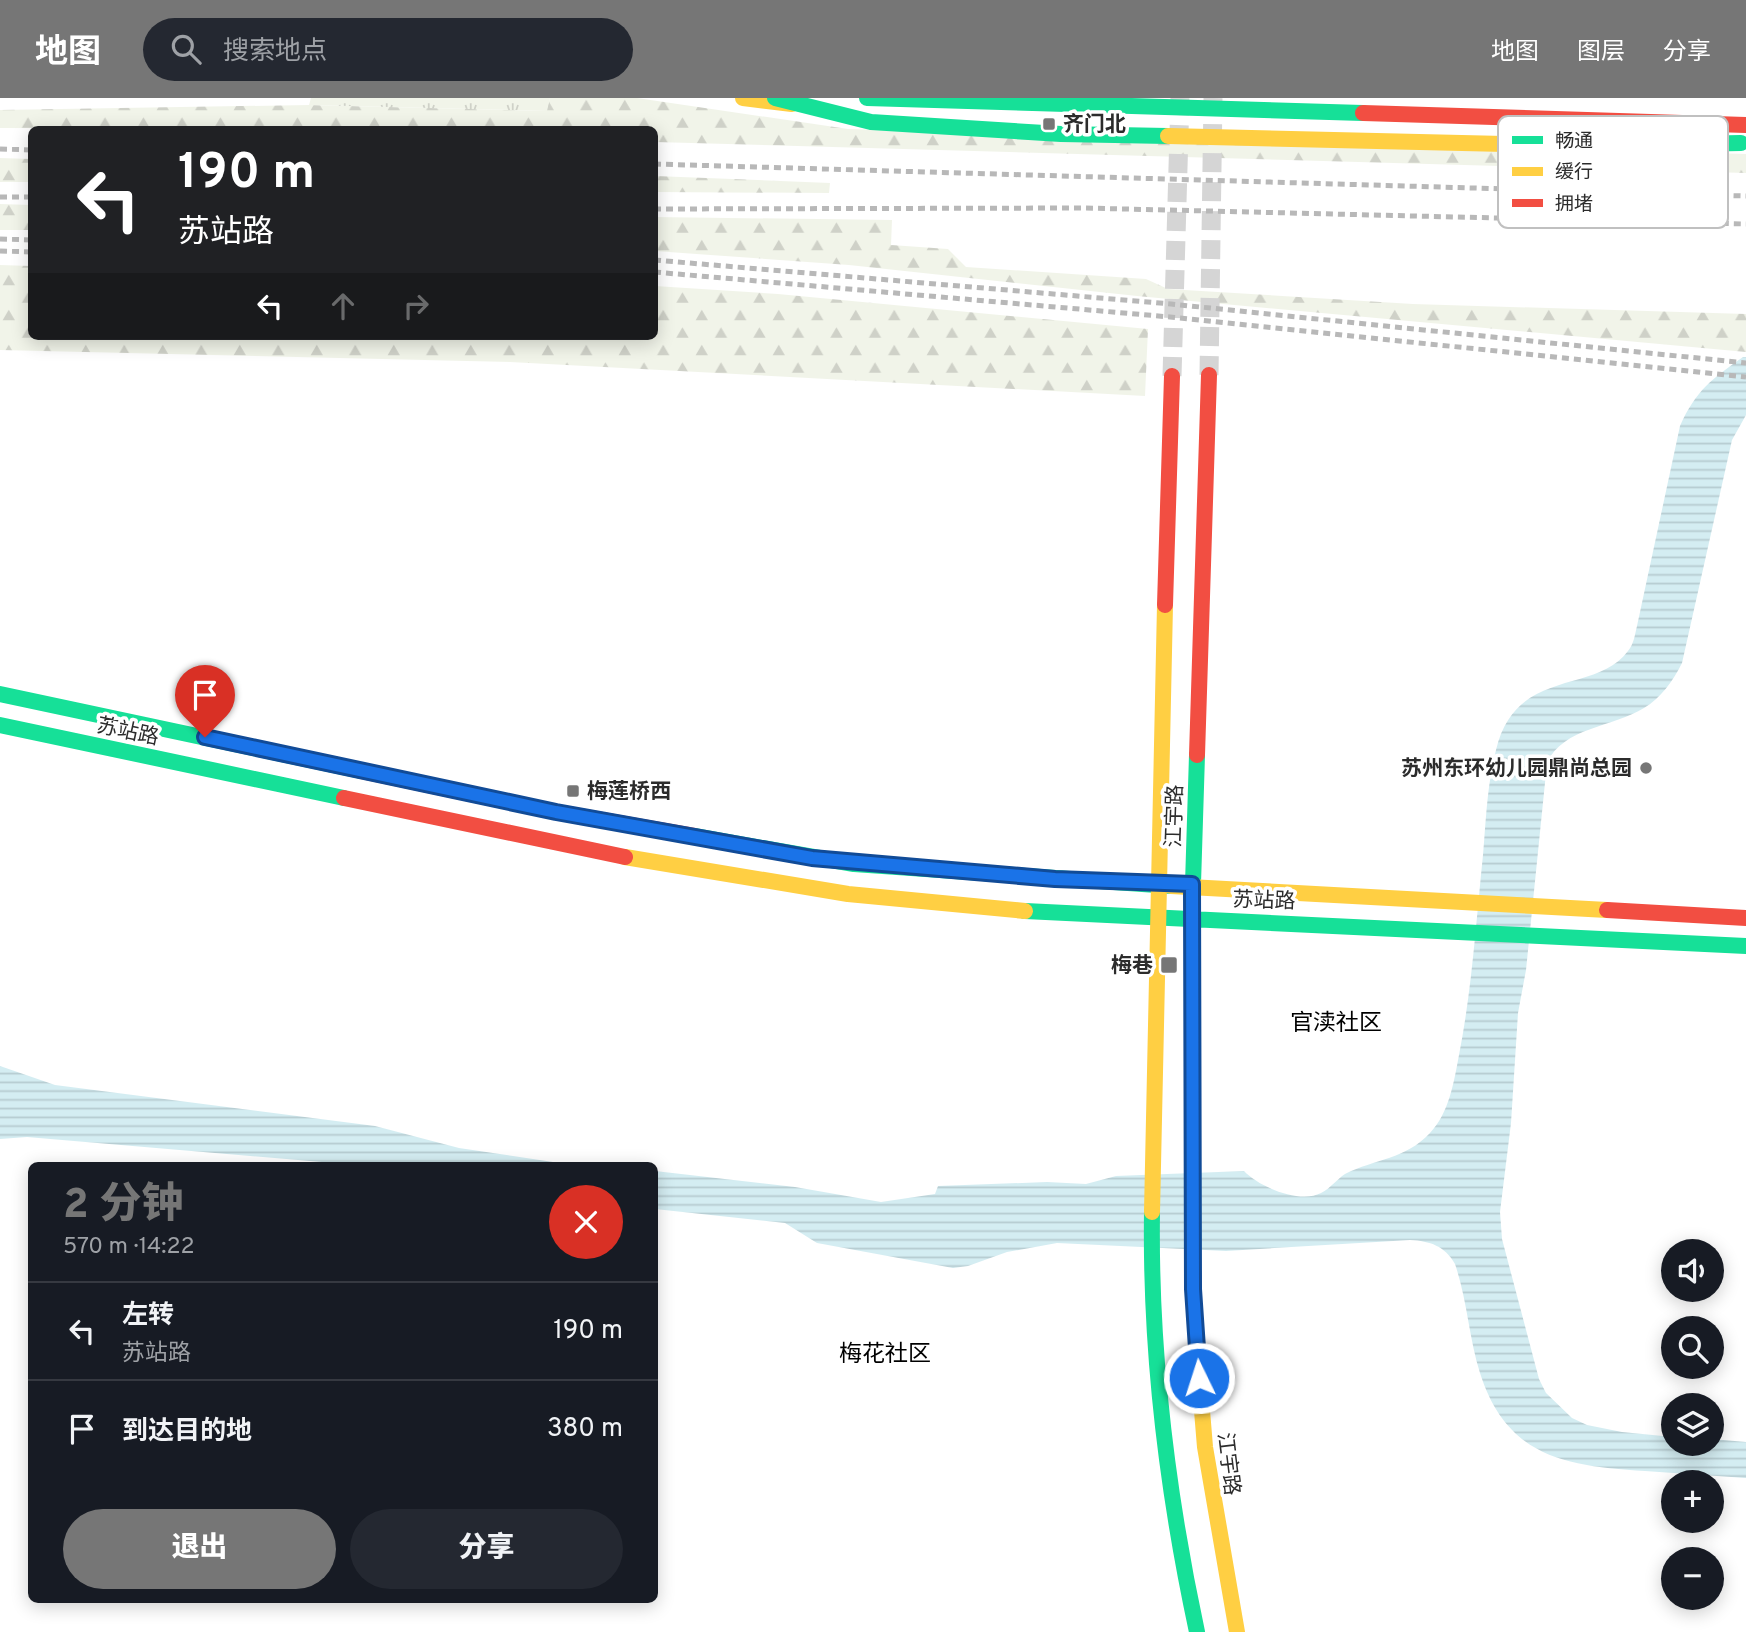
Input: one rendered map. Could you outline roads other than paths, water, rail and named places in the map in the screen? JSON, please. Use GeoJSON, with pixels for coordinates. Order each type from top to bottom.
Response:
{"type":"FeatureCollection","features":[{"type":"Feature","properties":{"kind":"main road"},"geometry":{"type":"LineString","coordinates":[[743,98],[893,117],[1498,136]]}},
{"type":"Feature","properties":{"kind":"main road"},"geometry":{"type":"LineString","coordinates":[[775,98],[870,122],[1048,133],[1498,144]]}},
{"type":"Feature","properties":{"kind":"main road"},"geometry":{"type":"LineString","coordinates":[[867,98],[1498,117]]}},
{"type":"Feature","properties":{"kind":"main road"},"geometry":{"type":"LineString","coordinates":[[1728,124],[1746,125]]}},
{"type":"Feature","properties":{"kind":"main road","name":"江宇路"},"geometry":{"type":"LineString","coordinates":[[1209,375],[1192,884],[1193,1289],[1205,1447],[1223,1565],[1237,1632]]}},
{"type":"Feature","properties":{"kind":"main road","name":"江宇路"},"geometry":{"type":"LineString","coordinates":[[1172,376],[1156,919],[1151,1258],[1166,1451],[1197,1632]]}},
{"type":"Feature","properties":{"kind":"main road","name":"苏站路"},"geometry":{"type":"LineString","coordinates":[[0,694],[556,812],[854,864],[1746,918]]}},
{"type":"Feature","properties":{"kind":"main road","name":"苏站路"},"geometry":{"type":"LineString","coordinates":[[0,725],[618,856],[862,896],[1012,911],[1447,929],[1746,946]]}},
{"type":"Feature","properties":{"kind":"water"},"geometry":{"type":"Polygon","coordinates":[[[1746,357],[1746,415],[1732,440],[1682,663],[1666,688],[1650,704],[1632,714],[1577,735],[1555,751],[1547,763],[1526,970],[1518,1013],[1511,1123],[1500,1212],[1502,1239],[1539,1379],[1546,1393],[1572,1418],[1587,1425],[1661,1436],[1661,1456],[1724,1456],[1724,1440],[1746,1442],[1746,1478],[1724,1476],[1724,1470],[1661,1472],[1590,1466],[1543,1452],[1524,1440],[1506,1423],[1492,1401],[1480,1373],[1455,1264],[1442,1249],[1424,1242],[1410,1240],[1226,1251],[1057,1243],[1007,1252],[968,1266],[953,1268],[817,1243],[785,1223],[658,1209],[658,1171],[795,1187],[881,1202],[935,1194],[938,1186],[1047,1182],[1086,1184],[1116,1176],[1244,1171],[1269,1188],[1291,1195],[1312,1196],[1325,1191],[1345,1174],[1421,1142],[1442,1116],[1455,1076],[1470,980],[1487,802],[1496,750],[1506,723],[1521,705],[1538,693],[1597,673],[1614,664],[1630,648],[1636,632],[1680,426],[1692,403],[1706,386],[1746,357]]]}},
{"type":"Feature","properties":{"kind":"water"},"geometry":{"type":"Polygon","coordinates":[[[0,1066],[55,1085],[375,1126],[459,1148],[553,1162],[322,1162],[27,1137],[0,1139],[0,1066]]]}},
{"type":"Feature","properties":{"kind":"tunnel"},"geometry":{"type":"LineString","coordinates":[[1172,376],[1180,98]]}},
{"type":"Feature","properties":{"kind":"tunnel"},"geometry":{"type":"LineString","coordinates":[[1209,375],[1213,98]]}},
{"type":"Feature","properties":{"kind":"railway"},"geometry":{"type":"LineString","coordinates":[[0,149],[28,150]]}},
{"type":"Feature","properties":{"kind":"railway"},"geometry":{"type":"LineString","coordinates":[[658,164],[1498,189]]}},
{"type":"Feature","properties":{"kind":"railway"},"geometry":{"type":"LineString","coordinates":[[1728,195],[1746,196]]}},
{"type":"Feature","properties":{"kind":"railway"},"geometry":{"type":"LineString","coordinates":[[0,197],[28,197]]}},
{"type":"Feature","properties":{"kind":"railway"},"geometry":{"type":"LineString","coordinates":[[658,209],[1084,208],[1498,218]]}},
{"type":"Feature","properties":{"kind":"railway"},"geometry":{"type":"LineString","coordinates":[[1728,224],[1746,224]]}},
{"type":"Feature","properties":{"kind":"railway"},"geometry":{"type":"LineString","coordinates":[[0,239],[28,240]]}},
{"type":"Feature","properties":{"kind":"railway"},"geometry":{"type":"LineString","coordinates":[[0,251],[28,252]]}},
{"type":"Feature","properties":{"kind":"railway"},"geometry":{"type":"LineString","coordinates":[[658,260],[1171,304],[1746,363]]}},
{"type":"Feature","properties":{"kind":"railway"},"geometry":{"type":"LineString","coordinates":[[658,272],[1170,317],[1746,377]]}},
{"type":"Feature","properties":{"kind":"place","name":"齐门北"},"geometry":{"type":"Point","coordinates":[1049,124]}},
{"type":"Feature","properties":{"kind":"place","name":"苏州东环幼儿园鼎尚总园"},"geometry":{"type":"Point","coordinates":[1646,768]}},
{"type":"Feature","properties":{"kind":"place","name":"梅莲桥西"},"geometry":{"type":"Point","coordinates":[573,791]}},
{"type":"Feature","properties":{"kind":"place","name":"梅巷"},"geometry":{"type":"Point","coordinates":[1169,965]}},
{"type":"Feature","properties":{"kind":"district","name":"官渎社区"},"geometry":{"type":"Point","coordinates":[1336,1022]}},
{"type":"Feature","properties":{"kind":"district","name":"梅花社区"},"geometry":{"type":"Point","coordinates":[885,1353]}}]}
